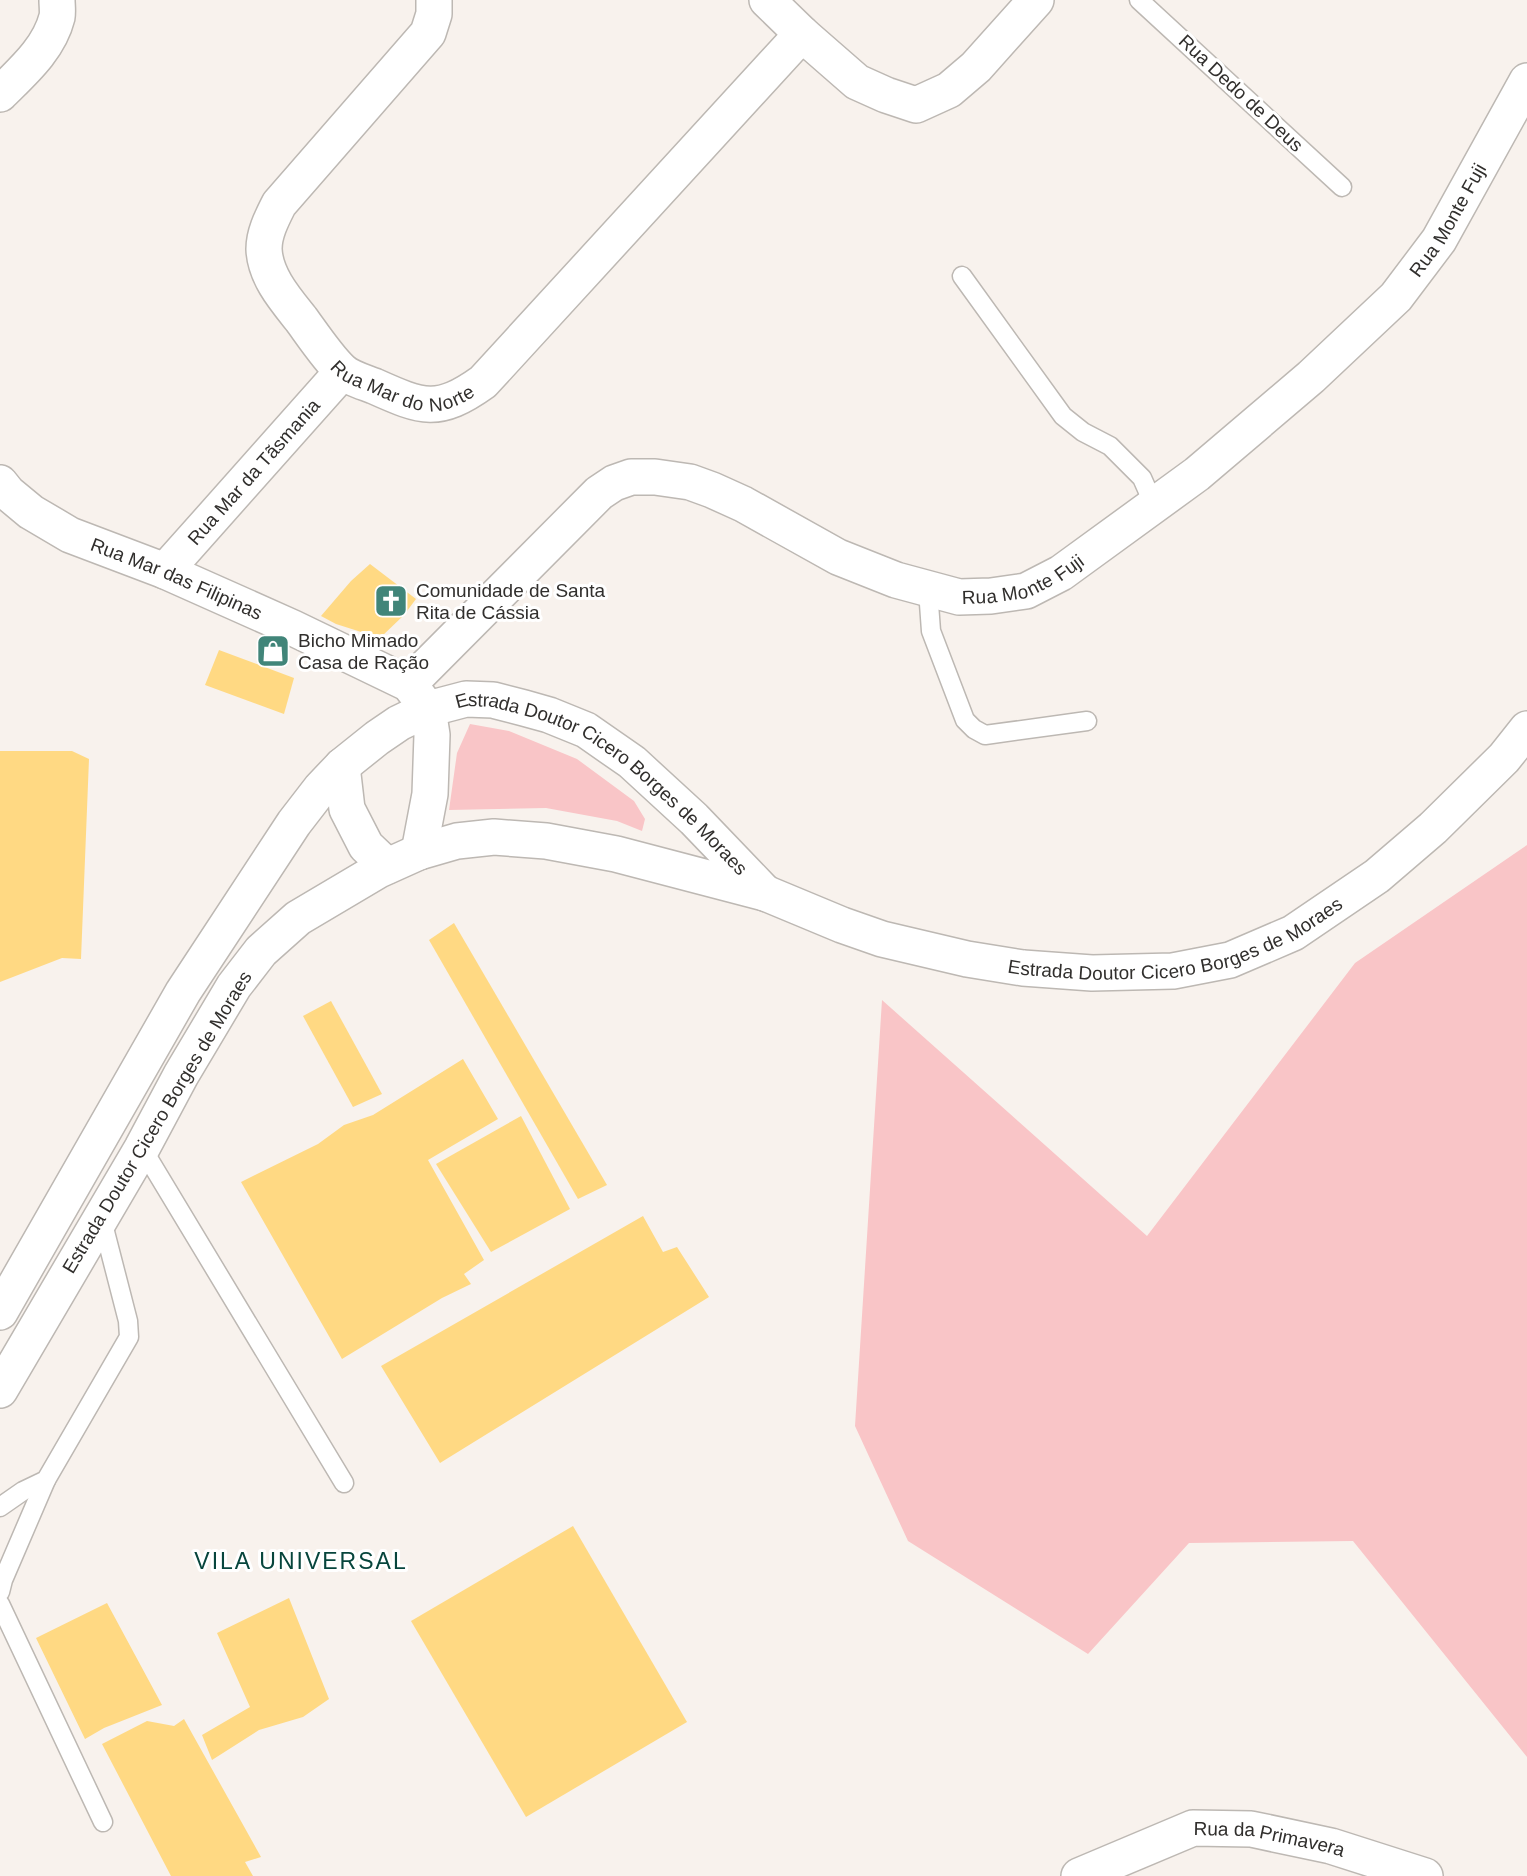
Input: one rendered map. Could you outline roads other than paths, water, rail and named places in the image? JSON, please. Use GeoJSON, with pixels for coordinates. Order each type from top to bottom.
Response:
{"type":"FeatureCollection","features":[{"type":"Feature","properties":{"kind":"street"},"geometry":{"type":"LineString","coordinates":[[0,94],[34,59],[47,40],[57,16],[57,0]]}},
{"type":"Feature","properties":{"kind":"street","name":"Rua Mar do Norte"},"geometry":{"type":"LineString","coordinates":[[435,0],[428,33],[279,204],[268,227],[264,250],[270,275],[289,305],[342,372],[410,401],[431,405],[447,403],[463,396],[483,382],[802,34]]}},
{"type":"Feature","properties":{"kind":"street"},"geometry":{"type":"LineString","coordinates":[[767,0],[857,82],[916,104],[949,90],[976,67],[1036,0]]}},
{"type":"Feature","properties":{"kind":"street","name":"Rua Monte Fuji"},"geometry":{"type":"LineString","coordinates":[[418,697],[598,493],[631,477],[690,482],[712,490],[743,504],[838,557],[896,580],[959,597],[1026,591],[1061,573],[1196,474],[1311,377],[1396,298],[1439,240],[1527,81]]}},
{"type":"Feature","properties":{"kind":"street","name":"Rua Mar da Tãsmania"},"geometry":{"type":"LineString","coordinates":[[165,571],[342,372]]}},
{"type":"Feature","properties":{"kind":"street","name":"Rua Mar das Filipinas"},"geometry":{"type":"LineString","coordinates":[[0,483],[8,494],[31,512],[70,535],[165,571],[293,628],[418,697]]}},
{"type":"Feature","properties":{"kind":"street","name":"Estrada Doutor Cicero Borges de Moraes"},"geometry":{"type":"LineString","coordinates":[[0,1312],[187,984],[295,823],[321,788],[342,766],[388,731],[418,697]]}},
{"type":"Feature","properties":{"kind":"street","name":"Estrada Doutor Cicero Borges de Moraes"},"geometry":{"type":"LineString","coordinates":[[418,697],[432,735],[430,794],[419,852]]}},
{"type":"Feature","properties":{"kind":"street","name":"Estrada Doutor Cicero Borges de Moraes"},"geometry":{"type":"LineString","coordinates":[[418,697],[493,700],[549,715],[586,730],[632,762],[694,819],[765,893]]}},
{"type":"Feature","properties":{"kind":"street","name":"Estrada Doutor Cicero Borges de Moraes"},"geometry":{"type":"LineString","coordinates":[[0,1390],[142,1148],[181,1075],[234,986],[261,951],[298,918],[387,866],[419,852],[457,841],[494,837],[546,841],[617,854],[765,893],[881,939],[967,959],[1023,968],[1092,973],[1173,971],[1230,960],[1293,933],[1377,876],[1433,828],[1504,758],[1527,729]]}},
{"type":"Feature","properties":{"kind":"street"},"geometry":{"type":"LineString","coordinates":[[342,766],[347,809],[366,846],[387,866]]}},
{"type":"Feature","properties":{"kind":"street","name":"Rua da Primavera"},"geometry":{"type":"LineString","coordinates":[[1079,1876],[1193,1828],[1251,1829],[1331,1846],[1425,1876]]}},
{"type":"Feature","properties":{"kind":"lane","name":"Rua Dedo de Deus"},"geometry":{"type":"LineString","coordinates":[[1139,0],[1342,187]]}},
{"type":"Feature","properties":{"kind":"lane"},"geometry":{"type":"LineString","coordinates":[[962,276],[1063,416],[1083,432],[1110,446],[1142,478],[1154,505]]}},
{"type":"Feature","properties":{"kind":"lane"},"geometry":{"type":"LineString","coordinates":[[928,590],[930,631],[965,720],[974,729],[985,735],[1087,721]]}},
{"type":"Feature","properties":{"kind":"lane"},"geometry":{"type":"LineString","coordinates":[[142,1148],[344,1483]]}},
{"type":"Feature","properties":{"kind":"lane"},"geometry":{"type":"LineString","coordinates":[[0,1592],[46,1480],[129,1337],[128,1321],[101,1215]]}},
{"type":"Feature","properties":{"kind":"lane"},"geometry":{"type":"LineString","coordinates":[[0,1507],[23,1491],[46,1480]]}},
{"type":"Feature","properties":{"kind":"lane"},"geometry":{"type":"LineString","coordinates":[[0,1604],[103,1822]]}},
{"type":"Feature","properties":{"kind":"place","name":"Comunidade de Santa Rita de Cássia"},"geometry":{"type":"Point","coordinates":[391,601]}},
{"type":"Feature","properties":{"kind":"place","name":"Bicho Mimado Casa de Ração"},"geometry":{"type":"Point","coordinates":[273,651]}},
{"type":"Feature","properties":{"kind":"district","name":"VILA UNIVERSAL"},"geometry":{"type":"Point","coordinates":[301,1561]}}]}
